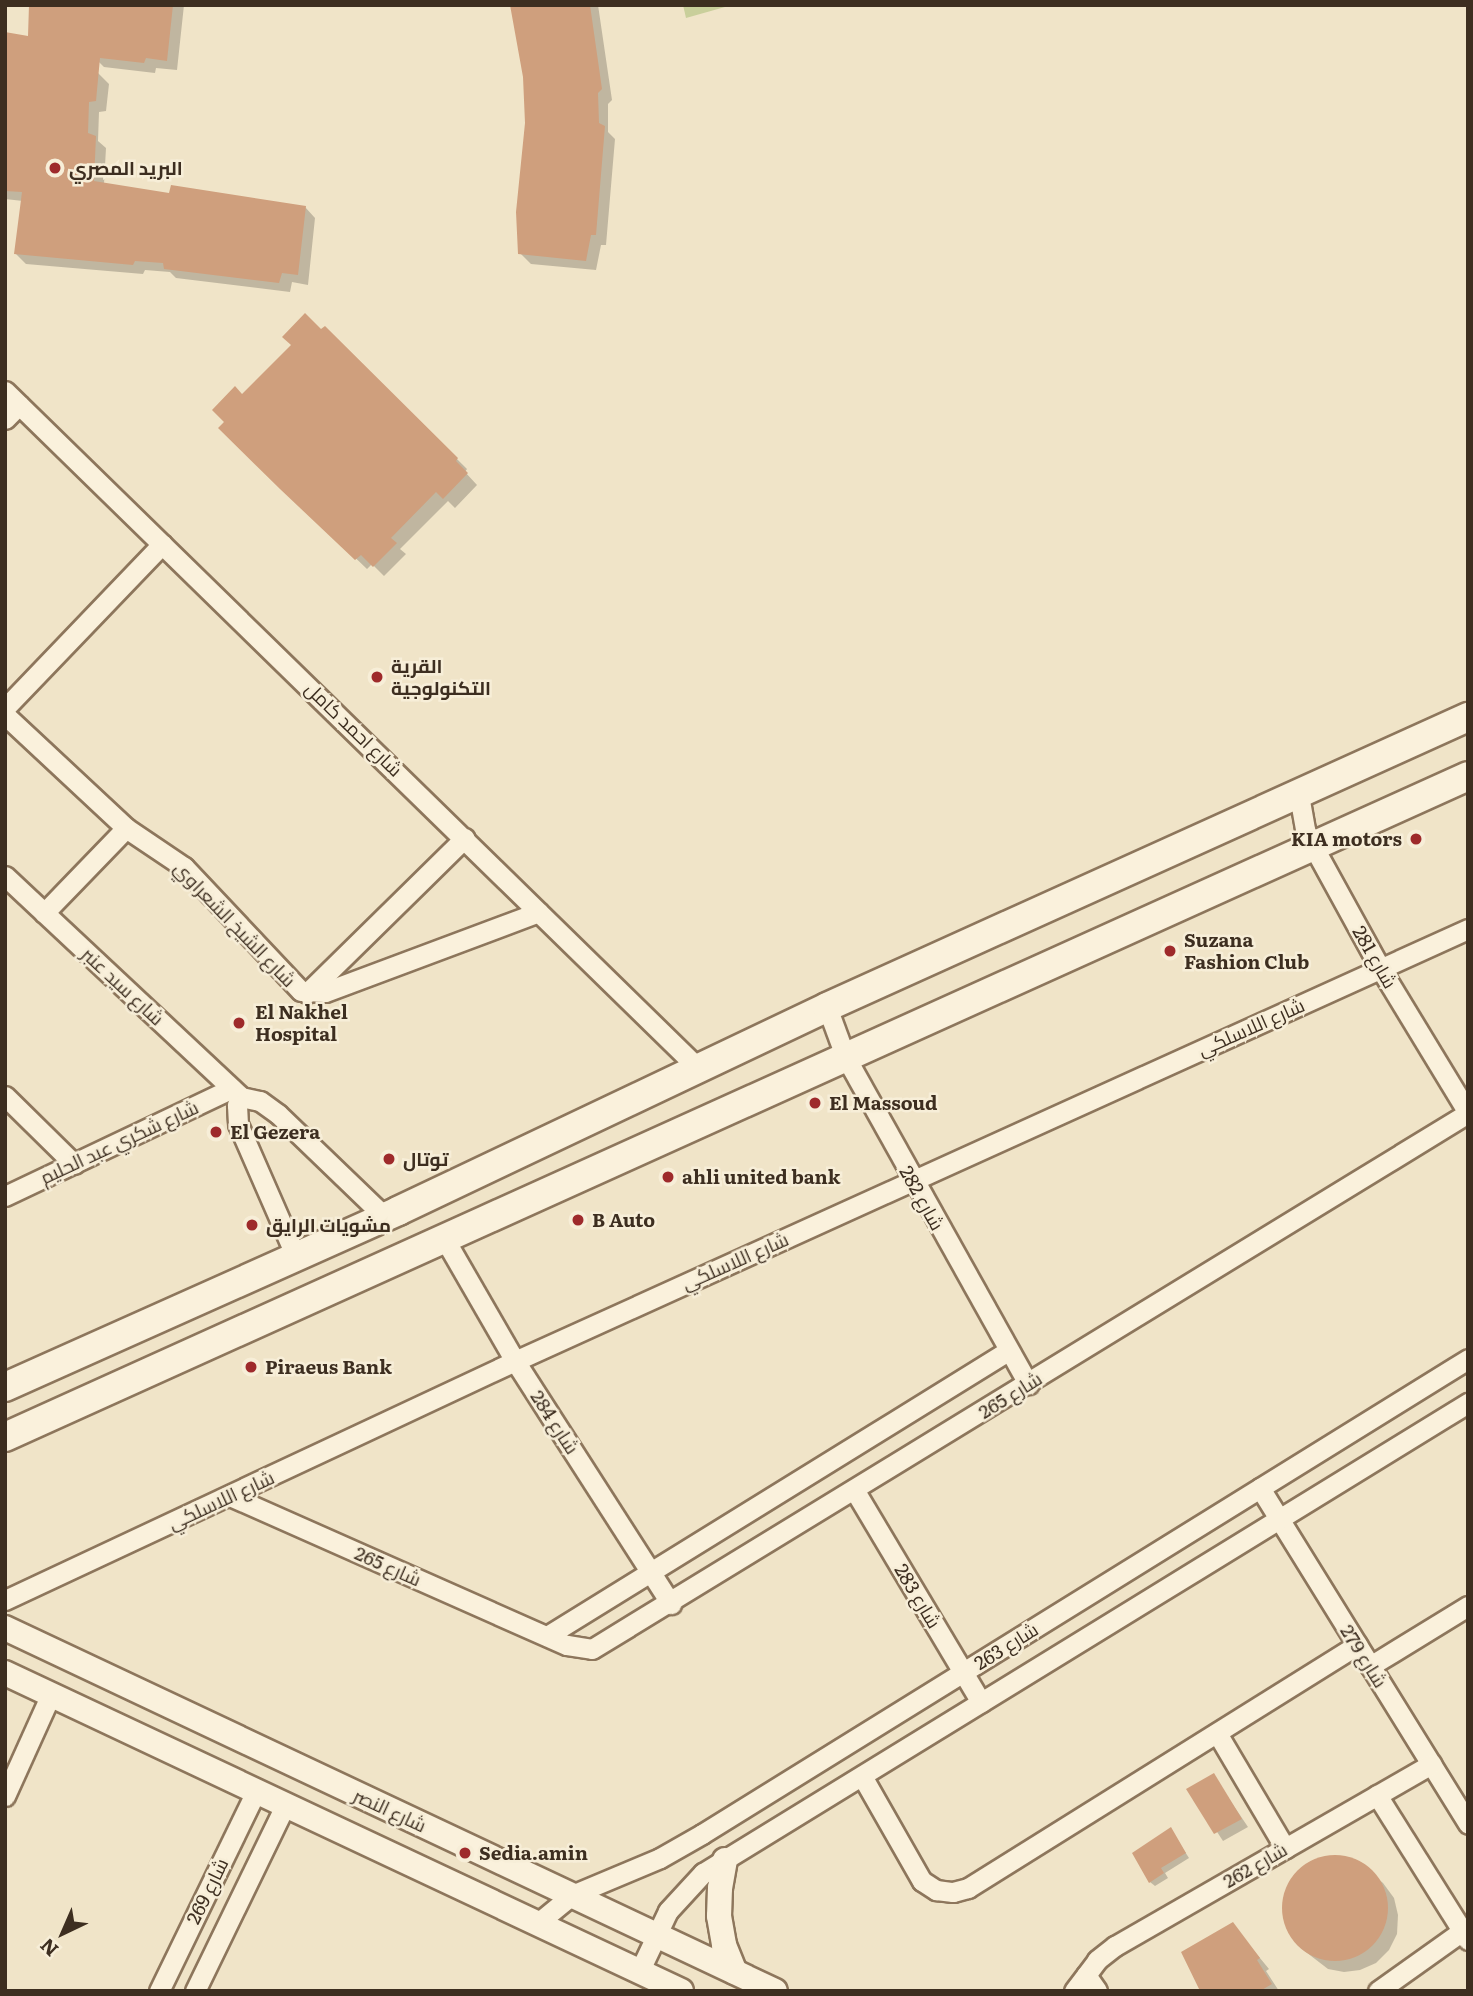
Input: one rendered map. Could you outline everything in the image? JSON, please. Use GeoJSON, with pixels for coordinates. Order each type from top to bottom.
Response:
{"type":"FeatureCollection","features":[{"type":"Feature","properties":{"kind":"main road"},"geometry":{"type":"LineString","coordinates":[[5,1387],[384,1217],[700,1070],[827,1007],[1468,717]]}},
{"type":"Feature","properties":{"kind":"main road"},"geometry":{"type":"LineString","coordinates":[[5,1437],[1468,776]]}},
{"type":"Feature","properties":{"kind":"street"},"geometry":{"type":"LineString","coordinates":[[5,419],[12,398]]}},
{"type":"Feature","properties":{"kind":"street","name":"شارع احمد كامل"},"geometry":{"type":"LineString","coordinates":[[12,398],[700,1070]]}},
{"type":"Feature","properties":{"kind":"street"},"geometry":{"type":"LineString","coordinates":[[5,708],[162,544]]}},
{"type":"Feature","properties":{"kind":"street","name":"شارع الشيخ الشعراوي"},"geometry":{"type":"LineString","coordinates":[[5,715],[126,828],[184,867],[295,988],[307,993],[325,992],[540,912]]}},
{"type":"Feature","properties":{"kind":"street","name":"شارع 281"},"geometry":{"type":"LineString","coordinates":[[1299,795],[1305,830],[1313,846],[1380,968],[1468,1113]]}},
{"type":"Feature","properties":{"kind":"street"},"geometry":{"type":"LineString","coordinates":[[44,913],[126,828]]}},
{"type":"Feature","properties":{"kind":"street","name":"شارع الشيخ الشعراوي"},"geometry":{"type":"LineString","coordinates":[[307,993],[465,838]]}},
{"type":"Feature","properties":{"kind":"street","name":"شارع سيد عنبر"},"geometry":{"type":"LineString","coordinates":[[5,876],[236,1093],[260,1101],[278,1114],[352,1182],[384,1217]]}},
{"type":"Feature","properties":{"kind":"street","name":"شارع اللاسلكي"},"geometry":{"type":"LineString","coordinates":[[5,1600],[515,1361],[1468,929]]}},
{"type":"Feature","properties":{"kind":"street","name":"شارع 282"},"geometry":{"type":"LineString","coordinates":[[827,1007],[845,1056],[1028,1384]]}},
{"type":"Feature","properties":{"kind":"street"},"geometry":{"type":"LineString","coordinates":[[236,1093],[238,1124],[296,1257]]}},
{"type":"Feature","properties":{"kind":"street","name":"شارع شكري عبد الحليم"},"geometry":{"type":"LineString","coordinates":[[5,1196],[236,1093]]}},
{"type":"Feature","properties":{"kind":"street"},"geometry":{"type":"LineString","coordinates":[[5,1096],[74,1164]]}},
{"type":"Feature","properties":{"kind":"street","name":"شارع 265"},"geometry":{"type":"LineString","coordinates":[[230,1496],[579,1650],[592,1649],[671,1604],[1468,1113]]}},
{"type":"Feature","properties":{"kind":"street","name":"شارع 284"},"geometry":{"type":"LineString","coordinates":[[444,1238],[515,1361],[671,1604]]}},
{"type":"Feature","properties":{"kind":"street","name":"شارع 265"},"geometry":{"type":"LineString","coordinates":[[547,1636],[1008,1351]]}},
{"type":"Feature","properties":{"kind":"street","name":"شارع 263"},"geometry":{"type":"LineString","coordinates":[[539,1922],[572,1895],[660,1858],[1468,1359]]}},
{"type":"Feature","properties":{"kind":"street","name":"شارع 263"},"geometry":{"type":"LineString","coordinates":[[640,1970],[656,1935],[684,1891],[703,1873],[1468,1403]]}},
{"type":"Feature","properties":{"kind":"street","name":"شارع 279"},"geometry":{"type":"LineString","coordinates":[[1260,1488],[1468,1824]]}},
{"type":"Feature","properties":{"kind":"street","name":"شارع 283"},"geometry":{"type":"LineString","coordinates":[[855,1490],[981,1702]]}},
{"type":"Feature","properties":{"kind":"street"},"geometry":{"type":"LineString","coordinates":[[1370,1666],[1468,1606]]}},
{"type":"Feature","properties":{"kind":"street","name":"شارع النصر"},"geometry":{"type":"LineString","coordinates":[[5,1628],[775,1991]]}},
{"type":"Feature","properties":{"kind":"street"},"geometry":{"type":"LineString","coordinates":[[862,1776],[922,1881],[936,1890],[953,1892],[968,1888],[1357,1645]]}},
{"type":"Feature","properties":{"kind":"street","name":"شارع النصر"},"geometry":{"type":"LineString","coordinates":[[5,1673],[681,1991]]}},
{"type":"Feature","properties":{"kind":"street"},"geometry":{"type":"LineString","coordinates":[[5,1796],[51,1694]]}},
{"type":"Feature","properties":{"kind":"street"},"geometry":{"type":"LineString","coordinates":[[1217,1732],[1285,1848]]}},
{"type":"Feature","properties":{"kind":"street","name":"شارع 262"},"geometry":{"type":"LineString","coordinates":[[1086,1986],[1097,1960],[1115,1945],[1431,1764]]}},
{"type":"Feature","properties":{"kind":"street","name":"شارع 269"},"geometry":{"type":"LineString","coordinates":[[159,1991],[256,1791]]}},
{"type":"Feature","properties":{"kind":"street"},"geometry":{"type":"LineString","coordinates":[[1377,1795],[1465,1936],[1378,1991]]}},
{"type":"Feature","properties":{"kind":"street","name":"شارع 269"},"geometry":{"type":"LineString","coordinates":[[195,1991],[286,1804]]}},
{"type":"Feature","properties":{"kind":"street"},"geometry":{"type":"LineString","coordinates":[[726,1860],[720,1888],[719,1916],[724,1945],[734,1972]]}},
{"type":"Feature","properties":{"kind":"green space"},"geometry":{"type":"Polygon","coordinates":[[[683,5],[732,5],[686,18],[683,5]]]}},
{"type":"Feature","properties":{"kind":"building"},"geometry":{"type":"Polygon","coordinates":[[[29,5],[173,5],[167,61],[146,58],[144,63],[100,58],[96,101],[89,102],[88,133],[96,136],[94,181],[169,193],[171,185],[306,206],[298,275],[282,273],[279,283],[164,269],[163,263],[135,261],[133,265],[14,254],[22,192],[5,191],[5,32],[28,36],[29,5]]]}},
{"type":"Feature","properties":{"kind":"building"},"geometry":{"type":"Polygon","coordinates":[[[510,5],[590,5],[602,89],[598,93],[599,123],[605,126],[596,235],[591,235],[586,261],[518,254],[516,212],[525,123],[523,77],[510,5]]]}},
{"type":"Feature","properties":{"kind":"building"},"geometry":{"type":"Polygon","coordinates":[[[305,313],[321,329],[325,326],[458,458],[456,461],[468,473],[443,499],[436,492],[391,538],[397,543],[373,567],[361,555],[355,560],[280,489],[218,428],[224,422],[212,410],[235,386],[242,394],[291,345],[282,337],[305,313]]]}},
{"type":"Feature","properties":{"kind":"building"},"geometry":{"type":"Polygon","coordinates":[[[1214,1773],[1242,1819],[1214,1834],[1186,1789],[1214,1773]]]}},
{"type":"Feature","properties":{"kind":"building"},"geometry":{"type":"Polygon","coordinates":[[[1171,1827],[1186,1853],[1161,1868],[1164,1873],[1149,1883],[1132,1853],[1171,1827]]]}},
{"type":"Feature","properties":{"kind":"building"},"geometry":{"type":"Polygon","coordinates":[[[1335,1855],[1355,1859],[1373,1870],[1384,1888],[1388,1908],[1384,1928],[1373,1946],[1355,1957],[1335,1961],[1315,1957],[1297,1946],[1286,1928],[1282,1908],[1286,1888],[1297,1870],[1315,1859],[1335,1855]]]}},
{"type":"Feature","properties":{"kind":"building"},"geometry":{"type":"Polygon","coordinates":[[[1233,1922],[1260,1958],[1257,1960],[1272,1984],[1260,1991],[1200,1991],[1181,1952],[1233,1922]]]}},
{"type":"Feature","properties":{"kind":"place","name":"البريد المصري"},"geometry":{"type":"Point","coordinates":[55,168]}},
{"type":"Feature","properties":{"kind":"place","name":"القرية التكنولوجية"},"geometry":{"type":"Point","coordinates":[377,677]}},
{"type":"Feature","properties":{"kind":"place","name":"KIA motors"},"geometry":{"type":"Point","coordinates":[1416,839]}},
{"type":"Feature","properties":{"kind":"place","name":"Suzana Fashion Club"},"geometry":{"type":"Point","coordinates":[1170,951]}},
{"type":"Feature","properties":{"kind":"place","name":"El Nakhel Hospital"},"geometry":{"type":"Point","coordinates":[239,1023]}},
{"type":"Feature","properties":{"kind":"place","name":"El Massoud"},"geometry":{"type":"Point","coordinates":[815,1103]}},
{"type":"Feature","properties":{"kind":"place","name":"El Gezera"},"geometry":{"type":"Point","coordinates":[216,1132]}},
{"type":"Feature","properties":{"kind":"place","name":"توتال"},"geometry":{"type":"Point","coordinates":[389,1159]}},
{"type":"Feature","properties":{"kind":"place","name":"ahli united bank"},"geometry":{"type":"Point","coordinates":[668,1177]}},
{"type":"Feature","properties":{"kind":"place","name":"B Auto"},"geometry":{"type":"Point","coordinates":[578,1220]}},
{"type":"Feature","properties":{"kind":"place","name":"مشويات الرايق"},"geometry":{"type":"Point","coordinates":[252,1225]}},
{"type":"Feature","properties":{"kind":"place","name":"Piraeus Bank"},"geometry":{"type":"Point","coordinates":[251,1367]}},
{"type":"Feature","properties":{"kind":"place","name":"Sedia.amin"},"geometry":{"type":"Point","coordinates":[465,1853]}}]}
